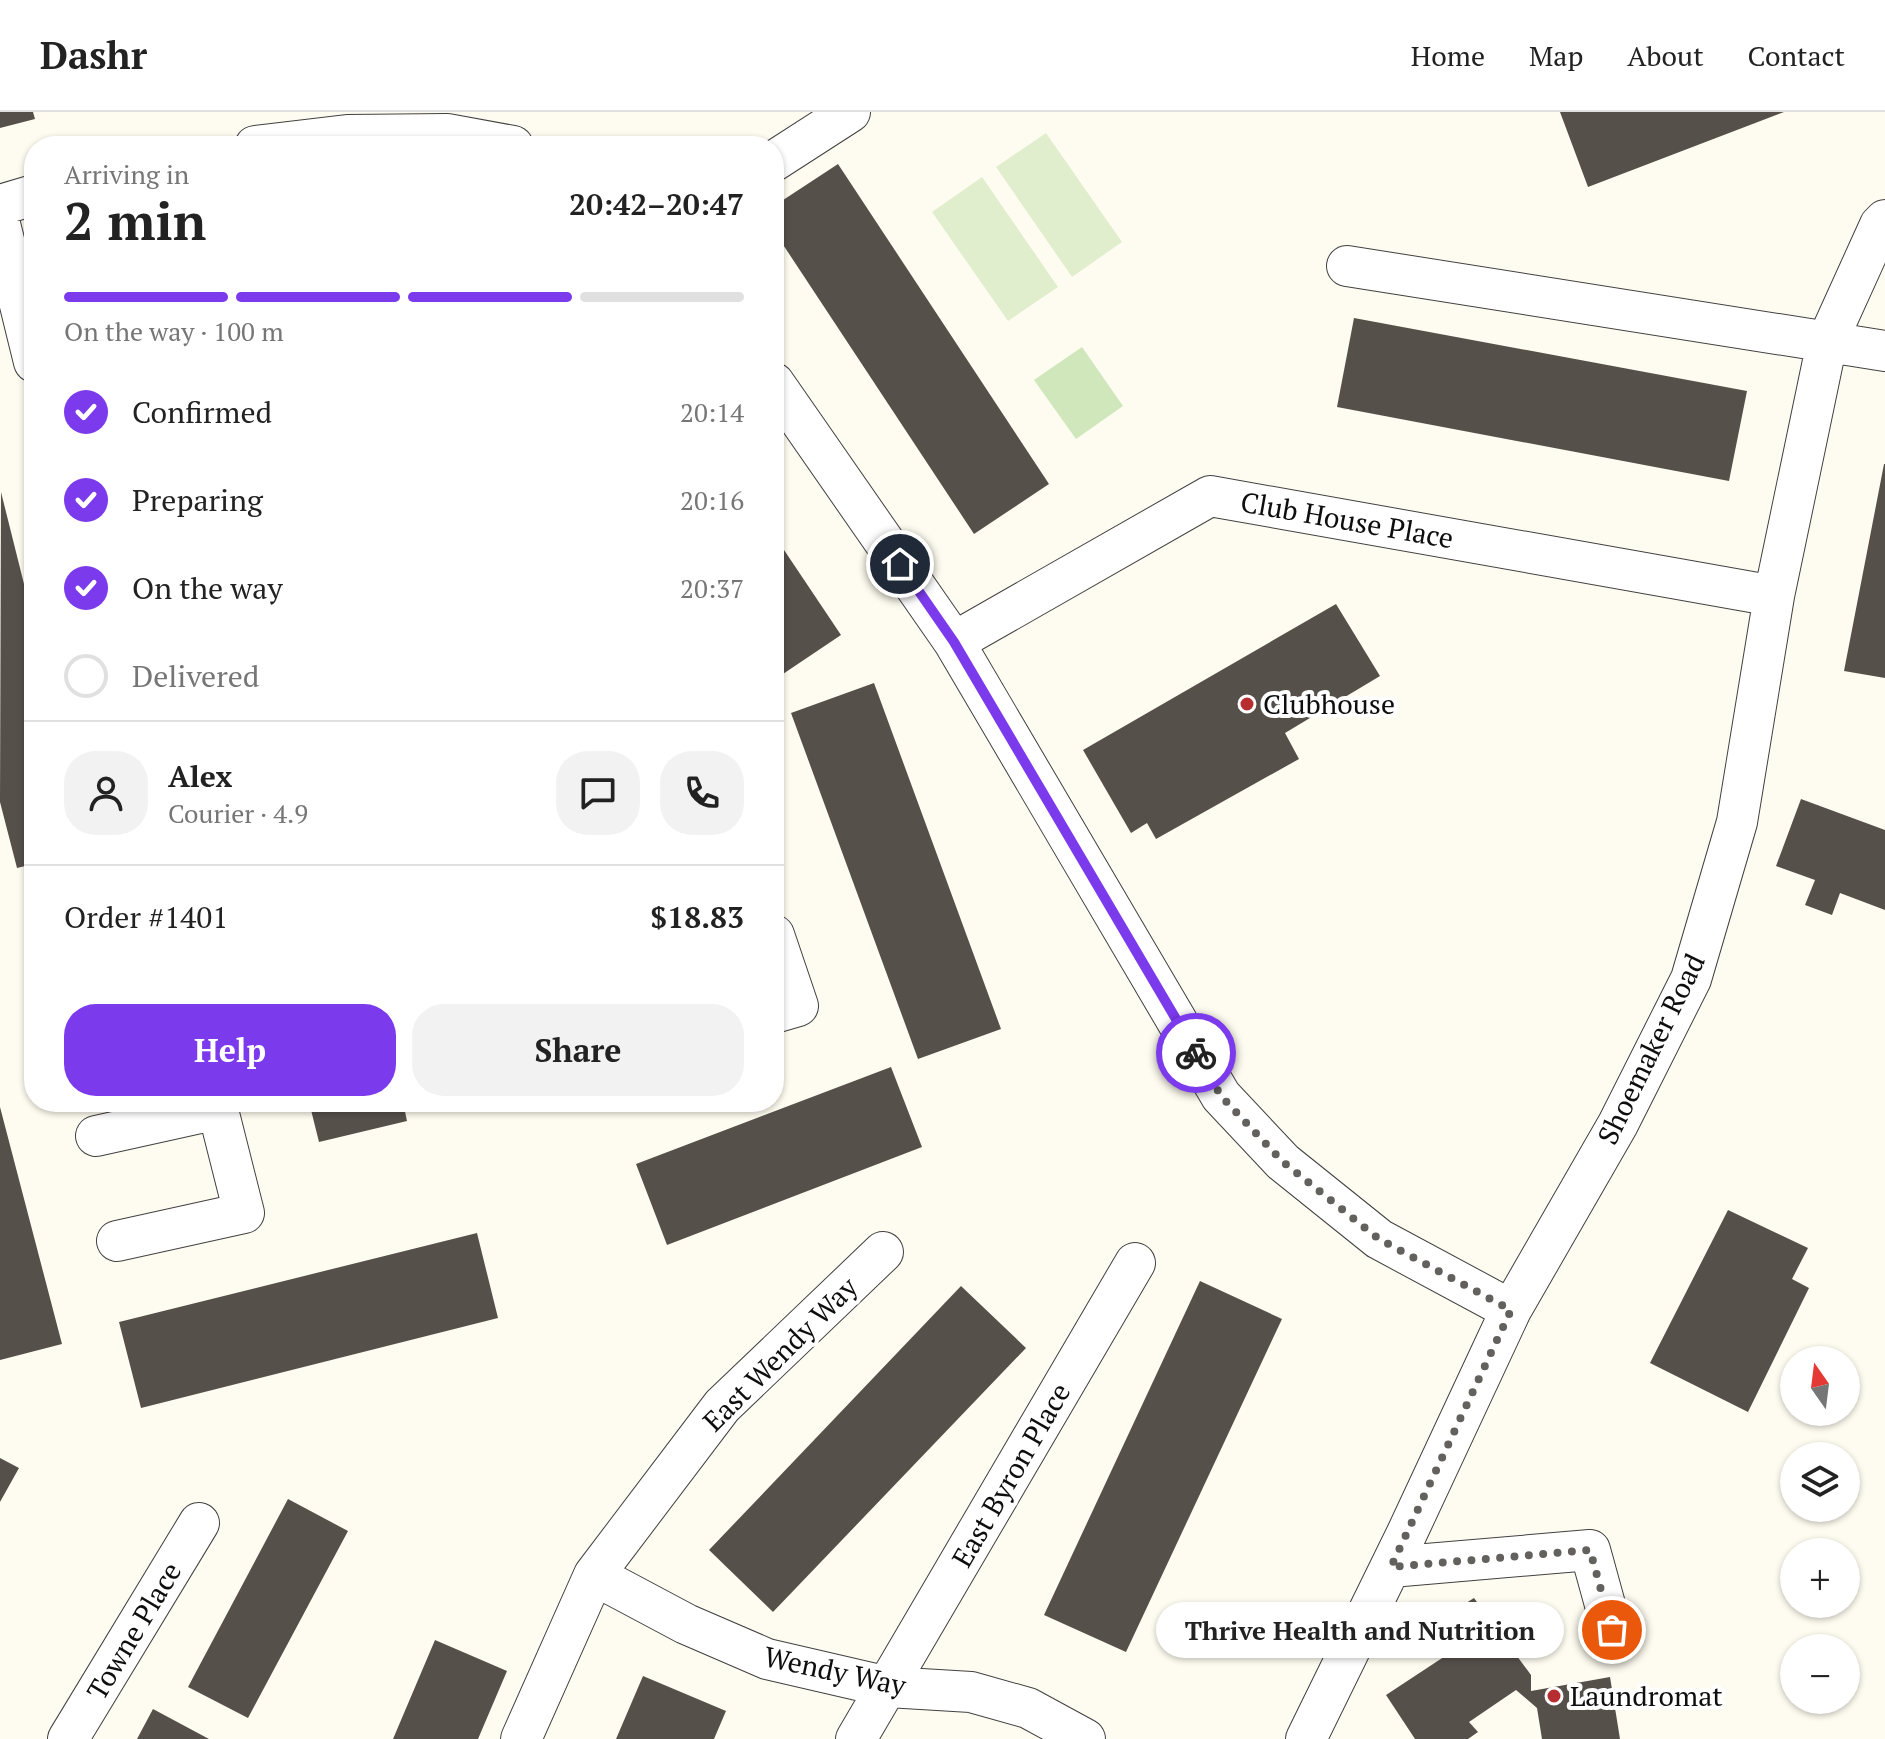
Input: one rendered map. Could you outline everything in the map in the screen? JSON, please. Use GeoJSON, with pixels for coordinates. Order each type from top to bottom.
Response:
{"type":"FeatureCollection","features":[{"type":"Feature","properties":{"kind":"street"},"geometry":{"type":"LineString","coordinates":[[784,155],[850,112]]}},
{"type":"Feature","properties":{"kind":"street"},"geometry":{"type":"LineString","coordinates":[[281,136],[309,125],[347,135],[458,136]]}},
{"type":"Feature","properties":{"kind":"street"},"geometry":{"type":"LineString","coordinates":[[0,205],[24,198]]}},
{"type":"Feature","properties":{"kind":"street","name":"Shoemaker Road"},"geometry":{"type":"LineString","coordinates":[[1306,1739],[1391,1567],[1511,1310],[1618,1124],[1691,979],[1737,822],[1774,596],[1827,342],[1885,220]]}},
{"type":"Feature","properties":{"kind":"street"},"geometry":{"type":"LineString","coordinates":[[0,224],[24,321]]}},
{"type":"Feature","properties":{"kind":"street"},"geometry":{"type":"LineString","coordinates":[[1347,266],[1885,351]]}},
{"type":"Feature","properties":{"kind":"street"},"geometry":{"type":"LineString","coordinates":[[784,397],[954,642],[1221,1096],[1283,1162],[1379,1239],[1511,1310]]}},
{"type":"Feature","properties":{"kind":"street","name":"Club House Place"},"geometry":{"type":"LineString","coordinates":[[954,642],[1210,496],[1774,596]]}},
{"type":"Feature","properties":{"kind":"street"},"geometry":{"type":"LineString","coordinates":[[784,965],[798,1006],[784,1010]]}},
{"type":"Feature","properties":{"kind":"street"},"geometry":{"type":"LineString","coordinates":[[96,1136],[193,1112]]}},
{"type":"Feature","properties":{"kind":"street"},"geometry":{"type":"LineString","coordinates":[[117,1241],[244,1213],[219,1112]]}},
{"type":"Feature","properties":{"kind":"street","name":"East Wendy Way"},"geometry":{"type":"LineString","coordinates":[[521,1739],[594,1575],[722,1406],[883,1252]]}},
{"type":"Feature","properties":{"kind":"street","name":"East Byron Place"},"geometry":{"type":"LineString","coordinates":[[856,1739],[1135,1263]]}},
{"type":"Feature","properties":{"kind":"street","name":"Towne Place"},"geometry":{"type":"LineString","coordinates":[[68,1739],[199,1523]]}},
{"type":"Feature","properties":{"kind":"street"},"geometry":{"type":"LineString","coordinates":[[1391,1567],[1590,1550],[1612,1630]]}},
{"type":"Feature","properties":{"kind":"street","name":"Wendy Way"},"geometry":{"type":"LineString","coordinates":[[594,1575],[686,1624],[767,1659],[888,1687],[971,1692],[1028,1708],[1085,1739]]}},
{"type":"Feature","properties":{"kind":"green space"},"geometry":{"type":"Polygon","coordinates":[[[1046,133],[1122,242],[1072,277],[996,167],[1046,133]]]}},
{"type":"Feature","properties":{"kind":"green space"},"geometry":{"type":"Polygon","coordinates":[[[982,177],[1058,287],[1008,321],[932,212],[982,177]]]}},
{"type":"Feature","properties":{"kind":"green space"},"geometry":{"type":"Polygon","coordinates":[[[1082,347],[1123,406],[1076,439],[1034,380],[1082,347]]]}},
{"type":"Feature","properties":{"kind":"building"},"geometry":{"type":"Polygon","coordinates":[[[0,112],[33,112],[35,119],[0,128],[0,112]]]}},
{"type":"Feature","properties":{"kind":"building"},"geometry":{"type":"Polygon","coordinates":[[[1560,112],[1784,112],[1588,187],[1560,112]]]}},
{"type":"Feature","properties":{"kind":"building"},"geometry":{"type":"Polygon","coordinates":[[[838,164],[1049,484],[974,534],[784,246],[784,199],[838,164]]]}},
{"type":"Feature","properties":{"kind":"building"},"geometry":{"type":"Polygon","coordinates":[[[1354,318],[1747,391],[1729,481],[1337,407],[1354,318]]]}},
{"type":"Feature","properties":{"kind":"building"},"geometry":{"type":"Polygon","coordinates":[[[1885,464],[1885,678],[1844,671],[1885,464]]]}},
{"type":"Feature","properties":{"kind":"building"},"geometry":{"type":"Polygon","coordinates":[[[1,492],[24,584],[24,866],[17,868],[0,802],[1,492]]]}},
{"type":"Feature","properties":{"kind":"building"},"geometry":{"type":"Polygon","coordinates":[[[784,550],[841,635],[784,673],[784,550]]]}},
{"type":"Feature","properties":{"kind":"building","name":"Clubhouse"},"geometry":{"type":"Polygon","coordinates":[[[1336,604],[1380,676],[1285,733],[1299,759],[1156,839],[1147,823],[1131,833],[1083,750],[1336,604]]]}},
{"type":"Feature","properties":{"kind":"building"},"geometry":{"type":"Polygon","coordinates":[[[874,683],[1001,1029],[918,1059],[791,713],[874,683]]]}},
{"type":"Feature","properties":{"kind":"building"},"geometry":{"type":"Polygon","coordinates":[[[1801,799],[1885,830],[1885,910],[1840,893],[1832,915],[1805,905],[1815,880],[1776,866],[1801,799]]]}},
{"type":"Feature","properties":{"kind":"building"},"geometry":{"type":"Polygon","coordinates":[[[891,1067],[922,1147],[667,1245],[636,1164],[773,1112],[784,1112],[784,1108],[891,1067]]]}},
{"type":"Feature","properties":{"kind":"building"},"geometry":{"type":"Polygon","coordinates":[[[0,1107],[62,1344],[0,1360],[0,1107]]]}},
{"type":"Feature","properties":{"kind":"building"},"geometry":{"type":"Polygon","coordinates":[[[312,1112],[405,1112],[407,1121],[319,1142],[312,1112]]]}},
{"type":"Feature","properties":{"kind":"building"},"geometry":{"type":"Polygon","coordinates":[[[1728,1210],[1808,1248],[1792,1279],[1809,1288],[1748,1412],[1650,1363],[1728,1210]]]}},
{"type":"Feature","properties":{"kind":"building"},"geometry":{"type":"Polygon","coordinates":[[[477,1233],[498,1318],[141,1408],[119,1322],[477,1233]]]}},
{"type":"Feature","properties":{"kind":"building"},"geometry":{"type":"Polygon","coordinates":[[[1200,1281],[1282,1319],[1126,1652],[1044,1615],[1200,1281]]]}},
{"type":"Feature","properties":{"kind":"building"},"geometry":{"type":"Polygon","coordinates":[[[961,1286],[1026,1348],[773,1612],[709,1550],[961,1286]]]}},
{"type":"Feature","properties":{"kind":"building"},"geometry":{"type":"Polygon","coordinates":[[[0,1458],[19,1468],[0,1502],[0,1458]]]}},
{"type":"Feature","properties":{"kind":"building"},"geometry":{"type":"Polygon","coordinates":[[[288,1499],[348,1531],[248,1718],[188,1687],[288,1499]]]}},
{"type":"Feature","properties":{"kind":"building"},"geometry":{"type":"Polygon","coordinates":[[[1474,1598],[1531,1675],[1531,1691],[1610,1677],[1620,1739],[1542,1739],[1537,1708],[1516,1690],[1469,1722],[1478,1732],[1468,1739],[1415,1739],[1386,1695],[1468,1641],[1450,1613],[1474,1598]]]}},
{"type":"Feature","properties":{"kind":"building"},"geometry":{"type":"Polygon","coordinates":[[[435,1640],[507,1671],[478,1739],[393,1739],[435,1640]]]}},
{"type":"Feature","properties":{"kind":"building"},"geometry":{"type":"Polygon","coordinates":[[[643,1676],[726,1711],[714,1739],[616,1739],[643,1676]]]}},
{"type":"Feature","properties":{"kind":"building"},"geometry":{"type":"Polygon","coordinates":[[[153,1709],[209,1739],[137,1739],[153,1709]]]}},
{"type":"Feature","properties":{"kind":"way so far"},"geometry":{"type":"LineString","coordinates":[[1196,1053],[1221,1096],[1283,1162],[1379,1239],[1511,1310],[1391,1567],[1590,1550],[1612,1630]]}},
{"type":"Feature","properties":{"kind":"place","name":"Clubhouse"},"geometry":{"type":"Point","coordinates":[1247,704]}},
{"type":"Feature","properties":{"kind":"place","name":"Thrive Health and Nutrition"},"geometry":{"type":"Point","coordinates":[1612,1630]}},
{"type":"Feature","properties":{"kind":"place","name":"Laundromat"},"geometry":{"type":"Point","coordinates":[1554,1696]}},
{"type":"Feature","properties":{"kind":"route"},"geometry":{"type":"LineString","coordinates":[[900,564],[954,642],[1196,1053]]}}]}
